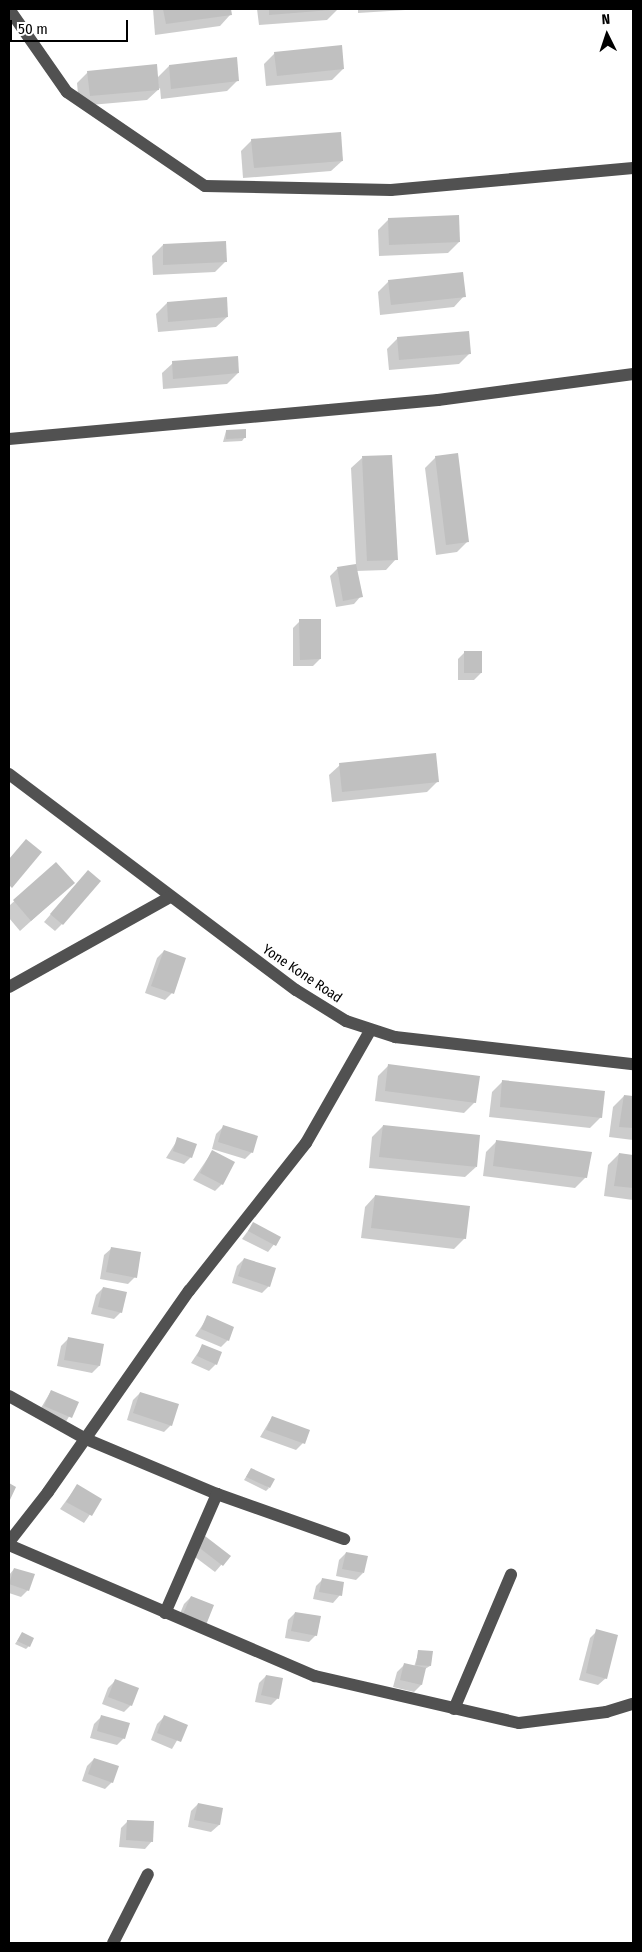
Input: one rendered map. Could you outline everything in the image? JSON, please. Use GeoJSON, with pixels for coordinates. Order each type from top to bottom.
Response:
{"type":"FeatureCollection","features":[{"type":"Feature","properties":{"kind":"street"},"geometry":{"type":"LineString","coordinates":[[9,9],[67,92],[205,186],[391,190],[633,168]]}},
{"type":"Feature","properties":{"kind":"street"},"geometry":{"type":"LineString","coordinates":[[9,439],[438,400],[633,374]]}},
{"type":"Feature","properties":{"kind":"street","name":"Yone Kone Road"},"geometry":{"type":"LineString","coordinates":[[9,774],[296,990],[346,1021],[370,1031],[438,1044],[633,1064]]}},
{"type":"Feature","properties":{"kind":"street"},"geometry":{"type":"LineString","coordinates":[[9,987],[170,897]]}},
{"type":"Feature","properties":{"kind":"street"},"geometry":{"type":"LineString","coordinates":[[370,1031],[306,1143],[189,1291],[86,1439],[9,1544],[165,1613],[315,1676],[519,1723],[606,1712],[633,1704]]}},
{"type":"Feature","properties":{"kind":"street"},"geometry":{"type":"LineString","coordinates":[[9,1396],[86,1439],[217,1494],[344,1539]]}},
{"type":"Feature","properties":{"kind":"street"},"geometry":{"type":"LineString","coordinates":[[165,1613],[217,1494]]}},
{"type":"Feature","properties":{"kind":"street"},"geometry":{"type":"LineString","coordinates":[[454,1709],[511,1575]]}},
{"type":"Feature","properties":{"kind":"street"},"geometry":{"type":"LineString","coordinates":[[113,1943],[148,1874]]}},
{"type":"Feature","properties":{"kind":"building"},"geometry":{"type":"Polygon","coordinates":[[[163,9],[231,9],[232,15],[166,24],[163,9]]]}},
{"type":"Feature","properties":{"kind":"building"},"geometry":{"type":"Polygon","coordinates":[[[269,9],[331,9],[331,10],[269,15],[269,9]]]}},
{"type":"Feature","properties":{"kind":"building"},"geometry":{"type":"Polygon","coordinates":[[[342,45],[344,69],[277,76],[274,52],[342,45]]]}},
{"type":"Feature","properties":{"kind":"building"},"geometry":{"type":"Polygon","coordinates":[[[237,57],[239,81],[171,89],[169,65],[237,57]]]}},
{"type":"Feature","properties":{"kind":"building"},"geometry":{"type":"Polygon","coordinates":[[[157,64],[159,90],[90,96],[87,71],[157,64]]]}},
{"type":"Feature","properties":{"kind":"building"},"geometry":{"type":"Polygon","coordinates":[[[341,132],[343,161],[254,168],[251,139],[341,132]]]}},
{"type":"Feature","properties":{"kind":"building"},"geometry":{"type":"Polygon","coordinates":[[[459,215],[460,242],[389,245],[388,218],[459,215]]]}},
{"type":"Feature","properties":{"kind":"building"},"geometry":{"type":"Polygon","coordinates":[[[226,241],[227,262],[163,265],[163,244],[226,241]]]}},
{"type":"Feature","properties":{"kind":"building"},"geometry":{"type":"Polygon","coordinates":[[[463,272],[466,297],[391,305],[388,280],[463,272]]]}},
{"type":"Feature","properties":{"kind":"building"},"geometry":{"type":"Polygon","coordinates":[[[227,297],[228,317],[168,322],[167,302],[227,297]]]}},
{"type":"Feature","properties":{"kind":"building"},"geometry":{"type":"Polygon","coordinates":[[[469,331],[471,354],[399,360],[397,337],[469,331]]]}},
{"type":"Feature","properties":{"kind":"building"},"geometry":{"type":"Polygon","coordinates":[[[238,356],[239,373],[173,379],[172,361],[238,356]]]}},
{"type":"Feature","properties":{"kind":"building"},"geometry":{"type":"Polygon","coordinates":[[[246,429],[246,438],[226,439],[226,430],[246,429]]]}},
{"type":"Feature","properties":{"kind":"building"},"geometry":{"type":"Polygon","coordinates":[[[458,453],[469,542],[446,545],[435,456],[458,453]]]}},
{"type":"Feature","properties":{"kind":"building"},"geometry":{"type":"Polygon","coordinates":[[[392,455],[398,560],[367,561],[362,456],[392,455]]]}},
{"type":"Feature","properties":{"kind":"building"},"geometry":{"type":"Polygon","coordinates":[[[356,564],[363,597],[343,601],[337,567],[356,564]]]}},
{"type":"Feature","properties":{"kind":"building"},"geometry":{"type":"Polygon","coordinates":[[[299,619],[321,619],[321,659],[300,660],[299,619]]]}},
{"type":"Feature","properties":{"kind":"building"},"geometry":{"type":"Polygon","coordinates":[[[464,651],[482,651],[482,673],[464,673],[464,651]]]}},
{"type":"Feature","properties":{"kind":"building"},"geometry":{"type":"Polygon","coordinates":[[[436,753],[439,782],[342,792],[339,763],[436,753]]]}},
{"type":"Feature","properties":{"kind":"building"},"geometry":{"type":"Polygon","coordinates":[[[26,839],[42,852],[12,888],[9,885],[9,859],[26,839]]]}},
{"type":"Feature","properties":{"kind":"building"},"geometry":{"type":"Polygon","coordinates":[[[56,862],[75,883],[31,921],[13,900],[56,862]]]}},
{"type":"Feature","properties":{"kind":"building"},"geometry":{"type":"Polygon","coordinates":[[[88,870],[101,881],[63,925],[50,914],[88,870]]]}},
{"type":"Feature","properties":{"kind":"building"},"geometry":{"type":"Polygon","coordinates":[[[164,950],[186,958],[174,994],[151,986],[164,950]]]}},
{"type":"Feature","properties":{"kind":"building"},"geometry":{"type":"Polygon","coordinates":[[[388,1064],[480,1076],[476,1103],[385,1091],[388,1064]]]}},
{"type":"Feature","properties":{"kind":"building"},"geometry":{"type":"Polygon","coordinates":[[[502,1080],[605,1091],[602,1118],[500,1107],[502,1080]]]}},
{"type":"Feature","properties":{"kind":"building"},"geometry":{"type":"Polygon","coordinates":[[[624,1095],[633,1096],[633,1128],[619,1127],[624,1095]]]}},
{"type":"Feature","properties":{"kind":"building"},"geometry":{"type":"Polygon","coordinates":[[[223,1125],[258,1136],[253,1153],[218,1142],[223,1125]]]}},
{"type":"Feature","properties":{"kind":"building"},"geometry":{"type":"Polygon","coordinates":[[[383,1125],[480,1135],[477,1167],[379,1157],[383,1125]]]}},
{"type":"Feature","properties":{"kind":"building"},"geometry":{"type":"Polygon","coordinates":[[[177,1137],[197,1144],[192,1158],[173,1151],[177,1137]]]}},
{"type":"Feature","properties":{"kind":"building"},"geometry":{"type":"Polygon","coordinates":[[[496,1140],[592,1152],[587,1178],[493,1166],[496,1140]]]}},
{"type":"Feature","properties":{"kind":"building"},"geometry":{"type":"Polygon","coordinates":[[[212,1150],[235,1162],[223,1185],[200,1173],[212,1150]]]}},
{"type":"Feature","properties":{"kind":"building"},"geometry":{"type":"Polygon","coordinates":[[[619,1153],[633,1155],[633,1188],[614,1186],[619,1153]]]}},
{"type":"Feature","properties":{"kind":"building"},"geometry":{"type":"Polygon","coordinates":[[[375,1195],[470,1206],[466,1239],[371,1228],[375,1195]]]}},
{"type":"Feature","properties":{"kind":"building"},"geometry":{"type":"Polygon","coordinates":[[[253,1222],[281,1237],[276,1246],[248,1231],[253,1222]]]}},
{"type":"Feature","properties":{"kind":"building"},"geometry":{"type":"Polygon","coordinates":[[[111,1247],[141,1252],[137,1278],[106,1272],[111,1247]]]}},
{"type":"Feature","properties":{"kind":"building"},"geometry":{"type":"Polygon","coordinates":[[[244,1258],[276,1268],[270,1287],[238,1276],[244,1258]]]}},
{"type":"Feature","properties":{"kind":"building"},"geometry":{"type":"Polygon","coordinates":[[[103,1287],[127,1292],[122,1313],[98,1307],[103,1287]]]}},
{"type":"Feature","properties":{"kind":"building"},"geometry":{"type":"Polygon","coordinates":[[[207,1315],[234,1327],[229,1341],[201,1329],[207,1315]]]}},
{"type":"Feature","properties":{"kind":"building"},"geometry":{"type":"Polygon","coordinates":[[[68,1337],[104,1344],[100,1366],[64,1360],[68,1337]]]}},
{"type":"Feature","properties":{"kind":"building"},"geometry":{"type":"Polygon","coordinates":[[[202,1344],[222,1352],[217,1365],[197,1356],[202,1344]]]}},
{"type":"Feature","properties":{"kind":"building"},"geometry":{"type":"Polygon","coordinates":[[[51,1390],[79,1402],[72,1418],[44,1406],[51,1390]]]}},
{"type":"Feature","properties":{"kind":"building"},"geometry":{"type":"Polygon","coordinates":[[[140,1392],[179,1404],[172,1426],[133,1413],[140,1392]]]}},
{"type":"Feature","properties":{"kind":"building"},"geometry":{"type":"Polygon","coordinates":[[[272,1416],[310,1430],[305,1444],[266,1430],[272,1416]]]}},
{"type":"Feature","properties":{"kind":"building"},"geometry":{"type":"Polygon","coordinates":[[[251,1468],[275,1479],[270,1488],[246,1477],[251,1468]]]}},
{"type":"Feature","properties":{"kind":"building"},"geometry":{"type":"Polygon","coordinates":[[[9,1483],[16,1487],[9,1502],[9,1483]]]}},
{"type":"Feature","properties":{"kind":"building"},"geometry":{"type":"Polygon","coordinates":[[[77,1484],[102,1499],[92,1516],[66,1502],[77,1484]]]}},
{"type":"Feature","properties":{"kind":"building"},"geometry":{"type":"Polygon","coordinates":[[[205,1536],[231,1556],[223,1566],[197,1546],[205,1536]]]}},
{"type":"Feature","properties":{"kind":"building"},"geometry":{"type":"Polygon","coordinates":[[[346,1552],[368,1556],[364,1573],[342,1569],[346,1552]]]}},
{"type":"Feature","properties":{"kind":"building"},"geometry":{"type":"Polygon","coordinates":[[[14,1568],[35,1574],[29,1591],[9,1584],[14,1568]]]}},
{"type":"Feature","properties":{"kind":"building"},"geometry":{"type":"Polygon","coordinates":[[[322,1578],[344,1582],[342,1596],[319,1592],[322,1578]]]}},
{"type":"Feature","properties":{"kind":"building"},"geometry":{"type":"Polygon","coordinates":[[[191,1596],[214,1605],[206,1625],[182,1616],[191,1596]]]}},
{"type":"Feature","properties":{"kind":"building"},"geometry":{"type":"Polygon","coordinates":[[[295,1612],[321,1616],[317,1636],[291,1631],[295,1612]]]}},
{"type":"Feature","properties":{"kind":"building"},"geometry":{"type":"Polygon","coordinates":[[[596,1629],[618,1635],[607,1679],[586,1673],[596,1629]]]}},
{"type":"Feature","properties":{"kind":"building"},"geometry":{"type":"Polygon","coordinates":[[[22,1632],[34,1638],[30,1647],[17,1641],[22,1632]]]}},
{"type":"Feature","properties":{"kind":"building"},"geometry":{"type":"Polygon","coordinates":[[[418,1650],[433,1651],[431,1666],[416,1665],[418,1650]]]}},
{"type":"Feature","properties":{"kind":"building"},"geometry":{"type":"Polygon","coordinates":[[[404,1663],[426,1668],[422,1685],[400,1680],[404,1663]]]}},
{"type":"Feature","properties":{"kind":"building"},"geometry":{"type":"Polygon","coordinates":[[[266,1675],[283,1678],[279,1699],[261,1695],[266,1675]]]}},
{"type":"Feature","properties":{"kind":"building"},"geometry":{"type":"Polygon","coordinates":[[[115,1679],[139,1688],[132,1706],[108,1697],[115,1679]]]}},
{"type":"Feature","properties":{"kind":"building"},"geometry":{"type":"Polygon","coordinates":[[[101,1715],[130,1723],[125,1739],[97,1731],[101,1715]]]}},
{"type":"Feature","properties":{"kind":"building"},"geometry":{"type":"Polygon","coordinates":[[[164,1715],[188,1725],[181,1742],[157,1733],[164,1715]]]}},
{"type":"Feature","properties":{"kind":"building"},"geometry":{"type":"Polygon","coordinates":[[[94,1758],[119,1766],[113,1783],[88,1774],[94,1758]]]}},
{"type":"Feature","properties":{"kind":"building"},"geometry":{"type":"Polygon","coordinates":[[[198,1803],[223,1808],[220,1825],[194,1820],[198,1803]]]}},
{"type":"Feature","properties":{"kind":"building"},"geometry":{"type":"Polygon","coordinates":[[[127,1820],[154,1821],[153,1842],[126,1840],[127,1820]]]}}]}
